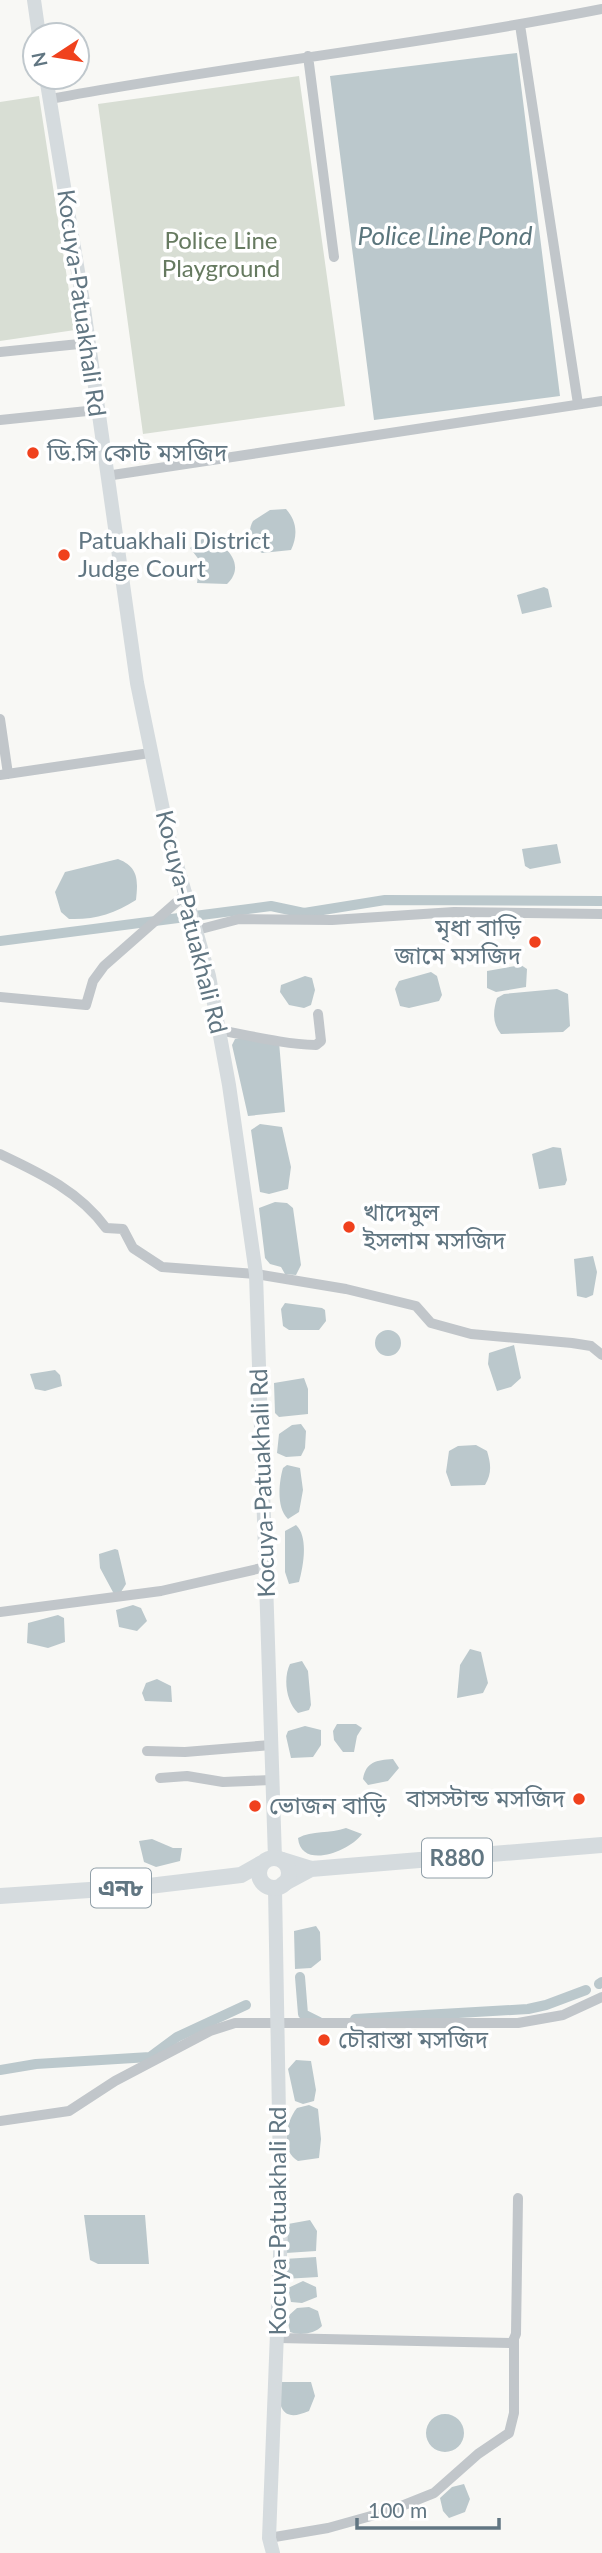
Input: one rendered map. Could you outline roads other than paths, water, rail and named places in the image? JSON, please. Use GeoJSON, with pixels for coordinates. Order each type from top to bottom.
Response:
{"type":"FeatureCollection","features":[{"type":"Feature","properties":{"kind":"main road"},"geometry":{"type":"LineString","coordinates":[[34,0],[38,21]]}},
{"type":"Feature","properties":{"kind":"main road","name":"Kocuya-Patuakhali Rd"},"geometry":{"type":"LineString","coordinates":[[49,91],[89,343],[106,476],[149,753],[168,834],[197,930],[219,1030],[256,1274],[273,1861]]}},
{"type":"Feature","properties":{"kind":"main road","name":"R880"},"geometry":{"type":"LineString","coordinates":[[312,1869],[602,1845]]}},
{"type":"Feature","properties":{"kind":"main road"},"geometry":{"type":"LineString","coordinates":[[273,1861],[312,1869]]}},
{"type":"Feature","properties":{"kind":"main road"},"geometry":{"type":"LineString","coordinates":[[273,1861],[260,1877],[274,1885]]}},
{"type":"Feature","properties":{"kind":"main road"},"geometry":{"type":"LineString","coordinates":[[273,1861],[289,1872],[274,1885]]}},
{"type":"Feature","properties":{"kind":"main road","name":"এন৮"},"geometry":{"type":"LineString","coordinates":[[0,1896],[149,1886],[241,1875],[273,1861]]}},
{"type":"Feature","properties":{"kind":"main road"},"geometry":{"type":"LineString","coordinates":[[274,1885],[312,1869]]}},
{"type":"Feature","properties":{"kind":"main road","name":"এন৮"},"geometry":{"type":"LineString","coordinates":[[241,1875],[274,1885]]}},
{"type":"Feature","properties":{"kind":"main road","name":"Kocuya-Patuakhali Rd"},"geometry":{"type":"LineString","coordinates":[[273,2553],[269,2538],[281,2230],[274,1885]]}},
{"type":"Feature","properties":{"kind":"street"},"geometry":{"type":"LineString","coordinates":[[50,99],[183,74],[520,25],[602,9]]}},
{"type":"Feature","properties":{"kind":"street"},"geometry":{"type":"LineString","coordinates":[[520,25],[578,404]]}},
{"type":"Feature","properties":{"kind":"street"},"geometry":{"type":"LineString","coordinates":[[308,56],[334,257]]}},
{"type":"Feature","properties":{"kind":"street"},"geometry":{"type":"LineString","coordinates":[[0,352],[89,343]]}},
{"type":"Feature","properties":{"kind":"street"},"geometry":{"type":"LineString","coordinates":[[106,476],[602,401]]}},
{"type":"Feature","properties":{"kind":"street"},"geometry":{"type":"LineString","coordinates":[[0,420],[97,410]]}},
{"type":"Feature","properties":{"kind":"street"},"geometry":{"type":"LineString","coordinates":[[0,719],[4,774],[149,753]]}},
{"type":"Feature","properties":{"kind":"street"},"geometry":{"type":"LineString","coordinates":[[0,997],[86,1006],[93,981],[104,967],[165,912],[188,898]]}},
{"type":"Feature","properties":{"kind":"street"},"geometry":{"type":"LineString","coordinates":[[197,930],[239,919],[332,920],[454,912],[602,914]]}},
{"type":"Feature","properties":{"kind":"street"},"geometry":{"type":"LineString","coordinates":[[219,1030],[272,1038],[286,1044],[316,1045],[321,1041],[318,1014]]}},
{"type":"Feature","properties":{"kind":"street"},"geometry":{"type":"LineString","coordinates":[[0,1154],[58,1182],[96,1215],[106,1228],[123,1229],[133,1248],[162,1267],[256,1274],[346,1289],[416,1306],[431,1323],[471,1334],[572,1343],[590,1346],[602,1355]]}},
{"type":"Feature","properties":{"kind":"street"},"geometry":{"type":"LineString","coordinates":[[0,1612],[161,1591],[266,1567]]}},
{"type":"Feature","properties":{"kind":"street"},"geometry":{"type":"LineString","coordinates":[[147,1751],[185,1752],[271,1745]]}},
{"type":"Feature","properties":{"kind":"street"},"geometry":{"type":"LineString","coordinates":[[160,1778],[187,1776],[223,1782],[271,1780]]}},
{"type":"Feature","properties":{"kind":"street"},"geometry":{"type":"LineString","coordinates":[[0,2121],[69,2111],[114,2081],[219,2027],[245,2023],[518,2023],[563,2015],[602,1997]]}},
{"type":"Feature","properties":{"kind":"street"},"geometry":{"type":"LineString","coordinates":[[269,2538],[388,2511],[434,2493],[478,2454],[509,2433],[514,2413],[518,2198]]}},
{"type":"Feature","properties":{"kind":"street"},"geometry":{"type":"LineString","coordinates":[[278,2338],[389,2338],[502,2343],[514,2340]]}},
{"type":"Feature","properties":{"kind":"water","name":"Police Line Pond"},"geometry":{"type":"Polygon","coordinates":[[[517,53],[560,396],[374,420],[330,76],[517,53]]]}},
{"type":"Feature","properties":{"kind":"water"},"geometry":{"type":"Polygon","coordinates":[[[286,509],[295,528],[291,550],[262,553],[251,539],[253,521],[270,510],[286,509]]]}},
{"type":"Feature","properties":{"kind":"water"},"geometry":{"type":"Polygon","coordinates":[[[202,539],[218,543],[231,554],[235,569],[227,584],[197,583],[200,561],[190,548],[202,539]]]}},
{"type":"Feature","properties":{"kind":"water"},"geometry":{"type":"Polygon","coordinates":[[[544,587],[548,589],[552,607],[522,614],[517,595],[544,587]]]}},
{"type":"Feature","properties":{"kind":"water"},"geometry":{"type":"Polygon","coordinates":[[[557,844],[561,863],[530,869],[525,866],[522,849],[557,844]]]}},
{"type":"Feature","properties":{"kind":"water"},"geometry":{"type":"Polygon","coordinates":[[[118,859],[130,866],[136,875],[136,900],[120,909],[95,917],[69,919],[61,912],[55,892],[65,872],[118,859]]]}},
{"type":"Feature","properties":{"kind":"water"},"geometry":{"type":"Polygon","coordinates":[[[521,965],[527,969],[526,987],[496,992],[487,988],[487,971],[521,965]]]}},
{"type":"Feature","properties":{"kind":"water"},"geometry":{"type":"Polygon","coordinates":[[[431,972],[437,976],[442,995],[439,1001],[409,1008],[400,1006],[395,989],[399,981],[431,972]]]}},
{"type":"Feature","properties":{"kind":"water"},"geometry":{"type":"Polygon","coordinates":[[[305,976],[312,978],[315,990],[311,1005],[304,1008],[289,1005],[280,992],[281,985],[305,976]]]}},
{"type":"Feature","properties":{"kind":"water"},"geometry":{"type":"Polygon","coordinates":[[[557,989],[568,994],[570,1026],[563,1032],[501,1034],[494,1017],[497,998],[504,994],[557,989]]]}},
{"type":"Feature","properties":{"kind":"water"},"geometry":{"type":"Polygon","coordinates":[[[251,1037],[279,1042],[285,1112],[248,1116],[232,1045],[235,1039],[251,1037]]]}},
{"type":"Feature","properties":{"kind":"water"},"geometry":{"type":"Polygon","coordinates":[[[260,1124],[282,1127],[291,1167],[288,1189],[269,1194],[260,1192],[251,1130],[260,1124]]]}},
{"type":"Feature","properties":{"kind":"water"},"geometry":{"type":"Polygon","coordinates":[[[553,1147],[561,1148],[567,1180],[565,1185],[539,1189],[532,1154],[553,1147]]]}},
{"type":"Feature","properties":{"kind":"water"},"geometry":{"type":"Polygon","coordinates":[[[275,1202],[287,1203],[293,1208],[301,1265],[296,1275],[285,1274],[281,1267],[270,1264],[265,1258],[259,1208],[275,1202]]]}},
{"type":"Feature","properties":{"kind":"water"},"geometry":{"type":"Polygon","coordinates":[[[593,1256],[597,1272],[593,1295],[586,1298],[577,1296],[574,1259],[593,1256]]]}},
{"type":"Feature","properties":{"kind":"water"},"geometry":{"type":"Polygon","coordinates":[[[285,1303],[322,1308],[325,1310],[326,1321],[319,1330],[289,1330],[283,1326],[281,1309],[285,1303]]]}},
{"type":"Feature","properties":{"kind":"water"},"geometry":{"type":"Polygon","coordinates":[[[388,1330],[397,1334],[401,1343],[397,1352],[388,1356],[379,1352],[375,1343],[379,1334],[388,1330]]]}},
{"type":"Feature","properties":{"kind":"water"},"geometry":{"type":"Polygon","coordinates":[[[514,1345],[521,1378],[511,1387],[497,1391],[488,1364],[489,1353],[514,1345]]]}},
{"type":"Feature","properties":{"kind":"water"},"geometry":{"type":"Polygon","coordinates":[[[55,1370],[60,1375],[62,1386],[45,1391],[35,1389],[30,1374],[55,1370]]]}},
{"type":"Feature","properties":{"kind":"water"},"geometry":{"type":"Polygon","coordinates":[[[304,1378],[308,1389],[308,1414],[279,1417],[275,1413],[274,1383],[304,1378]]]}},
{"type":"Feature","properties":{"kind":"water"},"geometry":{"type":"Polygon","coordinates":[[[301,1424],[306,1431],[305,1448],[301,1456],[286,1457],[277,1453],[279,1434],[292,1425],[301,1424]]]}},
{"type":"Feature","properties":{"kind":"water"},"geometry":{"type":"Polygon","coordinates":[[[476,1445],[487,1451],[490,1472],[485,1485],[451,1486],[446,1472],[449,1451],[458,1446],[476,1445]]]}},
{"type":"Feature","properties":{"kind":"water"},"geometry":{"type":"Polygon","coordinates":[[[287,1465],[300,1468],[303,1490],[299,1512],[288,1519],[282,1508],[280,1495],[280,1480],[283,1468],[287,1465]]]}},
{"type":"Feature","properties":{"kind":"water"},"geometry":{"type":"Polygon","coordinates":[[[296,1525],[303,1537],[303,1561],[299,1582],[289,1584],[285,1572],[285,1531],[296,1525]]]}},
{"type":"Feature","properties":{"kind":"water"},"geometry":{"type":"Polygon","coordinates":[[[118,1550],[126,1584],[121,1592],[114,1594],[100,1568],[99,1554],[118,1550]]]}},
{"type":"Feature","properties":{"kind":"water"},"geometry":{"type":"Polygon","coordinates":[[[133,1605],[141,1608],[147,1621],[137,1631],[119,1627],[116,1610],[133,1605]]]}},
{"type":"Feature","properties":{"kind":"water"},"geometry":{"type":"Polygon","coordinates":[[[58,1615],[64,1618],[65,1642],[48,1648],[27,1643],[28,1623],[58,1615]]]}},
{"type":"Feature","properties":{"kind":"water"},"geometry":{"type":"Polygon","coordinates":[[[470,1649],[481,1652],[488,1683],[483,1693],[457,1698],[460,1665],[470,1649]]]}},
{"type":"Feature","properties":{"kind":"water"},"geometry":{"type":"Polygon","coordinates":[[[302,1661],[308,1671],[311,1705],[309,1710],[298,1713],[288,1696],[287,1676],[290,1664],[302,1661]]]}},
{"type":"Feature","properties":{"kind":"water"},"geometry":{"type":"Polygon","coordinates":[[[157,1679],[171,1686],[172,1702],[145,1701],[142,1693],[146,1683],[157,1679]]]}},
{"type":"Feature","properties":{"kind":"water"},"geometry":{"type":"Polygon","coordinates":[[[337,1724],[356,1724],[362,1728],[357,1736],[354,1752],[343,1752],[334,1740],[333,1731],[337,1724]]]}},
{"type":"Feature","properties":{"kind":"water"},"geometry":{"type":"Polygon","coordinates":[[[305,1726],[321,1730],[321,1745],[313,1757],[291,1758],[286,1736],[288,1731],[305,1726]]]}},
{"type":"Feature","properties":{"kind":"water"},"geometry":{"type":"Polygon","coordinates":[[[393,1759],[399,1768],[388,1781],[368,1785],[363,1779],[369,1765],[393,1759]]]}},
{"type":"Feature","properties":{"kind":"water"},"geometry":{"type":"Polygon","coordinates":[[[346,1828],[362,1834],[356,1841],[337,1852],[316,1856],[301,1848],[298,1838],[346,1828]]]}},
{"type":"Feature","properties":{"kind":"water"},"geometry":{"type":"Polygon","coordinates":[[[152,1839],[173,1848],[182,1848],[180,1861],[156,1867],[144,1862],[139,1841],[152,1839]]]}},
{"type":"Feature","properties":{"kind":"water"},"geometry":{"type":"Polygon","coordinates":[[[316,1926],[320,1932],[321,1960],[311,1968],[295,1969],[294,1931],[316,1926]]]}},
{"type":"Feature","properties":{"kind":"water"},"geometry":{"type":"Polygon","coordinates":[[[296,2060],[311,2061],[316,2090],[314,2101],[303,2104],[295,2101],[288,2069],[296,2060]]]}},
{"type":"Feature","properties":{"kind":"water"},"geometry":{"type":"Polygon","coordinates":[[[309,2105],[318,2109],[321,2139],[319,2158],[298,2161],[289,2150],[288,2128],[297,2108],[309,2105]]]}},
{"type":"Feature","properties":{"kind":"water"},"geometry":{"type":"Polygon","coordinates":[[[84,2215],[145,2215],[149,2264],[98,2264],[90,2260],[84,2215]]]}},
{"type":"Feature","properties":{"kind":"water"},"geometry":{"type":"Polygon","coordinates":[[[310,2220],[317,2231],[316,2251],[286,2253],[285,2228],[288,2224],[310,2220]]]}},
{"type":"Feature","properties":{"kind":"water"},"geometry":{"type":"Polygon","coordinates":[[[316,2257],[318,2277],[284,2279],[284,2259],[316,2257]]]}},
{"type":"Feature","properties":{"kind":"water"},"geometry":{"type":"Polygon","coordinates":[[[303,2281],[316,2287],[317,2297],[302,2303],[291,2302],[288,2288],[303,2281]]]}},
{"type":"Feature","properties":{"kind":"water"},"geometry":{"type":"Polygon","coordinates":[[[309,2307],[318,2311],[322,2326],[307,2334],[290,2332],[287,2317],[297,2308],[309,2307]]]}},
{"type":"Feature","properties":{"kind":"water"},"geometry":{"type":"Polygon","coordinates":[[[282,2382],[311,2382],[315,2396],[309,2411],[294,2415],[284,2412],[278,2387],[282,2382]]]}},
{"type":"Feature","properties":{"kind":"water"},"geometry":{"type":"Polygon","coordinates":[[[445,2414],[458,2420],[464,2433],[458,2446],[445,2452],[432,2446],[426,2433],[432,2420],[445,2414]]]}},
{"type":"Feature","properties":{"kind":"water"},"geometry":{"type":"Polygon","coordinates":[[[464,2484],[470,2499],[465,2512],[449,2518],[443,2511],[440,2498],[452,2487],[464,2484]]]}},
{"type":"Feature","properties":{"kind":"waterway"},"geometry":{"type":"LineString","coordinates":[[0,941],[271,906],[304,913],[385,900],[602,901]]}},
{"type":"Feature","properties":{"kind":"waterway"},"geometry":{"type":"LineString","coordinates":[[300,1977],[303,2014],[319,2022]]}},
{"type":"Feature","properties":{"kind":"waterway"},"geometry":{"type":"LineString","coordinates":[[355,2019],[528,2009],[586,1990]]}},
{"type":"Feature","properties":{"kind":"waterway"},"geometry":{"type":"LineString","coordinates":[[0,2070],[36,2064],[150,2057],[177,2037],[246,2005]]}},
{"type":"Feature","properties":{"kind":"place","name":"ডি.সি কোট মসজিদ"},"geometry":{"type":"Point","coordinates":[33,453]}},
{"type":"Feature","properties":{"kind":"place","name":"Patuakhali District Judge Court"},"geometry":{"type":"Point","coordinates":[64,555]}},
{"type":"Feature","properties":{"kind":"place","name":"মৃধা বাড়ি জামে মসজিদ"},"geometry":{"type":"Point","coordinates":[535,942]}},
{"type":"Feature","properties":{"kind":"place","name":"খাদেমুল ইসলাম মসজিদ"},"geometry":{"type":"Point","coordinates":[349,1227]}},
{"type":"Feature","properties":{"kind":"place","name":"বাসস্টান্ড মসজিদ"},"geometry":{"type":"Point","coordinates":[579,1799]}},
{"type":"Feature","properties":{"kind":"place","name":"ভোজন বাড়ি"},"geometry":{"type":"Point","coordinates":[255,1806]}},
{"type":"Feature","properties":{"kind":"place","name":"চৌরাস্তা মসজিদ"},"geometry":{"type":"Point","coordinates":[324,2040]}},
{"type":"Feature","properties":{"kind":"park label","name":"Police Line Playground"},"geometry":{"type":"Point","coordinates":[221,255]}}]}
